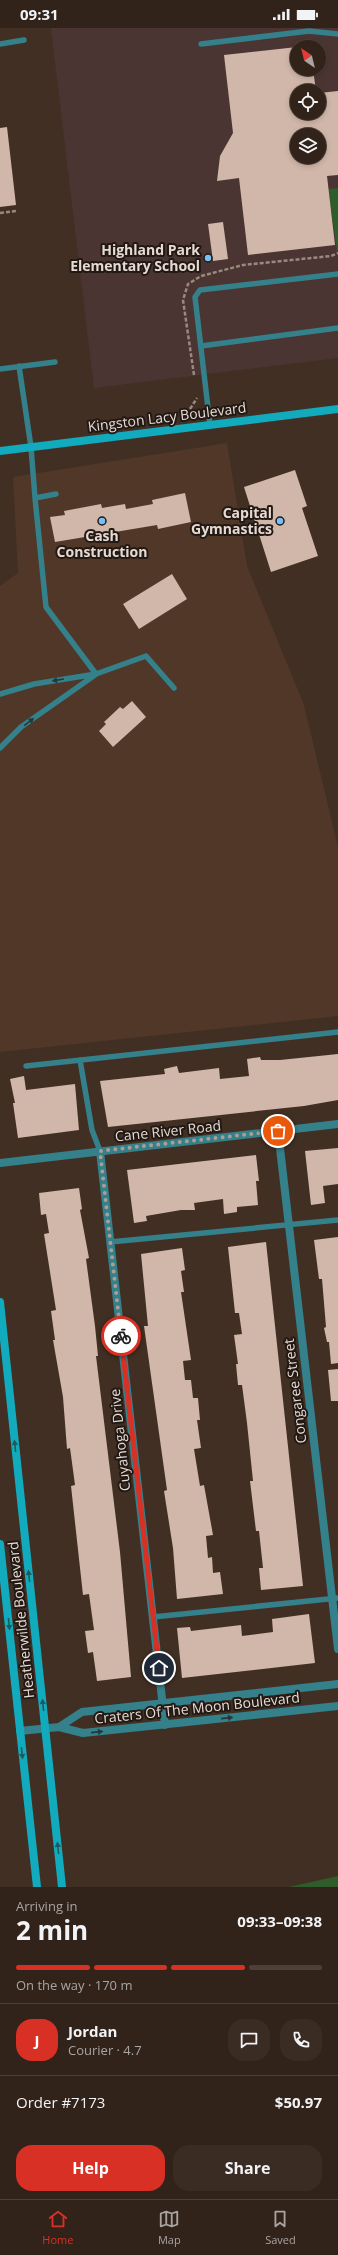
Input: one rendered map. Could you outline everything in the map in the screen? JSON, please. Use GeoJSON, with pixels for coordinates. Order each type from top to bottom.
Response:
{"type":"FeatureCollection","features":[{"type":"Feature","properties":{"kind":"main road","name":"Kingston Lacy Boulevard"},"geometry":{"type":"LineString","coordinates":[[0,451],[338,409]]}},
{"type":"Feature","properties":{"kind":"main road","name":"Heatherwilde Boulevard"},"geometry":{"type":"LineString","coordinates":[[0,1302],[62,1887]]}},
{"type":"Feature","properties":{"kind":"main road","name":"Heatherwilde Boulevard"},"geometry":{"type":"LineString","coordinates":[[0,1544],[37,1887]]}},
{"type":"Feature","properties":{"kind":"street","name":"Cane River Road"},"geometry":{"type":"LineString","coordinates":[[0,1163],[338,1124]]}},
{"type":"Feature","properties":{"kind":"street","name":"Congaree Street"},"geometry":{"type":"LineString","coordinates":[[278,1131],[288,1224],[335,1598],[338,1649]]}},
{"type":"Feature","properties":{"kind":"street","name":"Cuyahoga Drive"},"geometry":{"type":"LineString","coordinates":[[100,1151],[165,1725]]}},
{"type":"Feature","properties":{"kind":"street","name":"Craters Of The Moon Boulevard"},"geometry":{"type":"LineString","coordinates":[[59,1727],[82,1712],[338,1684]]}},
{"type":"Feature","properties":{"kind":"street","name":"Craters Of The Moon Boulevard"},"geometry":{"type":"LineString","coordinates":[[20,1731],[59,1727],[83,1733],[338,1706]]}},
{"type":"Feature","properties":{"kind":"lane"},"geometry":{"type":"LineString","coordinates":[[201,44],[309,31],[338,34]]}},
{"type":"Feature","properties":{"kind":"lane"},"geometry":{"type":"LineString","coordinates":[[0,44],[24,40]]}},
{"type":"Feature","properties":{"kind":"lane"},"geometry":{"type":"LineString","coordinates":[[210,425],[195,297],[200,290],[338,274]]}},
{"type":"Feature","properties":{"kind":"lane"},"geometry":{"type":"LineString","coordinates":[[201,346],[338,328]]}},
{"type":"Feature","properties":{"kind":"lane"},"geometry":{"type":"LineString","coordinates":[[0,369],[55,362]]}},
{"type":"Feature","properties":{"kind":"lane"},"geometry":{"type":"LineString","coordinates":[[19,366],[31,447],[46,607],[96,674]]}},
{"type":"Feature","properties":{"kind":"lane"},"geometry":{"type":"LineString","coordinates":[[35,498],[56,494]]}},
{"type":"Feature","properties":{"kind":"lane"},"geometry":{"type":"LineString","coordinates":[[0,694],[34,684],[96,674],[146,656],[174,688]]}},
{"type":"Feature","properties":{"kind":"lane"},"geometry":{"type":"LineString","coordinates":[[0,748],[22,727],[96,674]]}},
{"type":"Feature","properties":{"kind":"lane"},"geometry":{"type":"LineString","coordinates":[[26,1066],[338,1032]]}},
{"type":"Feature","properties":{"kind":"lane"},"geometry":{"type":"LineString","coordinates":[[80,1060],[92,1130],[100,1151]]}},
{"type":"Feature","properties":{"kind":"lane"},"geometry":{"type":"LineString","coordinates":[[110,1242],[338,1220]]}},
{"type":"Feature","properties":{"kind":"lane"},"geometry":{"type":"LineString","coordinates":[[153,1617],[335,1598]]}},
{"type":"Feature","properties":{"kind":"path"},"geometry":{"type":"LineString","coordinates":[[0,213],[16,211]]}},
{"type":"Feature","properties":{"kind":"path"},"geometry":{"type":"LineString","coordinates":[[194,377],[183,300],[188,284],[201,276],[242,265],[331,256],[338,253]]}},
{"type":"Feature","properties":{"kind":"path"},"geometry":{"type":"LineString","coordinates":[[190,409],[197,399],[196,394]]}},
{"type":"Feature","properties":{"kind":"shaded area","name":"Highland Park Elementary School"},"geometry":{"type":"Polygon","coordinates":[[[51,28],[338,28],[338,358],[94,388],[51,28]]]}},
{"type":"Feature","properties":{"kind":"shaded area"},"geometry":{"type":"Polygon","coordinates":[[[227,443],[247,566],[304,705],[338,847],[338,1016],[0,1052],[0,586],[18,573],[13,477],[227,443]]]}},
{"type":"Feature","properties":{"kind":"green space"},"geometry":{"type":"Polygon","coordinates":[[[338,188],[338,251],[337,251],[328,189],[338,188]]]}},
{"type":"Feature","properties":{"kind":"green space"},"geometry":{"type":"Polygon","coordinates":[[[338,1876],[338,1887],[289,1887],[338,1876]]]}},
{"type":"Feature","properties":{"kind":"building"},"geometry":{"type":"Polygon","coordinates":[[[290,48],[290,76],[314,76],[315,84],[290,84],[290,120],[326,120],[326,92],[338,91],[338,175],[327,176],[335,245],[248,255],[239,178],[217,181],[220,156],[233,133],[224,55],[290,48]]]}},
{"type":"Feature","properties":{"kind":"building"},"geometry":{"type":"Polygon","coordinates":[[[7,127],[16,205],[0,207],[0,128],[7,127]]]}},
{"type":"Feature","properties":{"kind":"building"},"geometry":{"type":"Polygon","coordinates":[[[223,222],[228,259],[213,261],[208,224],[223,222]]]}},
{"type":"Feature","properties":{"kind":"building","name":"Capital Gymnastics"},"geometry":{"type":"Polygon","coordinates":[[[295,470],[307,506],[302,508],[318,556],[271,572],[244,487],[295,470]]]}},
{"type":"Feature","properties":{"kind":"building","name":"Cash Construction"},"geometry":{"type":"Polygon","coordinates":[[[185,493],[191,522],[158,529],[157,525],[55,542],[50,517],[65,515],[64,511],[101,504],[102,508],[125,504],[126,509],[153,504],[152,500],[185,493]]]}},
{"type":"Feature","properties":{"kind":"building"},"geometry":{"type":"Polygon","coordinates":[[[172,574],[187,599],[139,629],[123,604],[172,574]]]}},
{"type":"Feature","properties":{"kind":"building"},"geometry":{"type":"Polygon","coordinates":[[[132,701],[146,717],[113,747],[99,731],[106,724],[104,722],[120,707],[123,709],[132,701]]]}},
{"type":"Feature","properties":{"kind":"building"},"geometry":{"type":"Polygon","coordinates":[[[338,1054],[338,1100],[304,1106],[108,1127],[100,1081],[165,1074],[164,1069],[177,1066],[179,1073],[219,1068],[220,1079],[249,1076],[247,1059],[260,1057],[261,1060],[280,1060],[338,1054]]]}},
{"type":"Feature","properties":{"kind":"building"},"geometry":{"type":"Polygon","coordinates":[[[24,1076],[26,1090],[75,1084],[79,1130],[18,1138],[13,1103],[15,1103],[10,1079],[24,1076]]]}},
{"type":"Feature","properties":{"kind":"building"},"geometry":{"type":"Polygon","coordinates":[[[338,1148],[338,1184],[323,1186],[325,1203],[311,1205],[305,1151],[338,1148]]]}},
{"type":"Feature","properties":{"kind":"building"},"geometry":{"type":"Polygon","coordinates":[[[256,1155],[259,1181],[256,1181],[258,1205],[237,1207],[237,1212],[224,1214],[223,1199],[194,1203],[195,1210],[181,1210],[146,1216],[147,1221],[134,1223],[127,1170],[256,1155]]]}},
{"type":"Feature","properties":{"kind":"building"},"geometry":{"type":"Polygon","coordinates":[[[79,1188],[82,1209],[80,1210],[89,1258],[86,1259],[95,1326],[98,1356],[96,1356],[120,1552],[131,1677],[97,1681],[93,1652],[88,1653],[85,1631],[94,1630],[89,1594],[83,1595],[71,1486],[75,1485],[70,1448],[67,1449],[63,1397],[53,1340],[55,1340],[51,1311],[56,1310],[44,1234],[49,1233],[46,1214],[41,1215],[39,1193],[79,1188]]]}},
{"type":"Feature","properties":{"kind":"building"},"geometry":{"type":"Polygon","coordinates":[[[338,1237],[338,1363],[331,1364],[329,1342],[327,1342],[324,1328],[326,1327],[322,1279],[319,1279],[314,1240],[338,1237]]]}},
{"type":"Feature","properties":{"kind":"building"},"geometry":{"type":"Polygon","coordinates":[[[266,1242],[303,1586],[261,1590],[259,1568],[263,1568],[259,1531],[256,1531],[250,1481],[253,1481],[242,1385],[238,1385],[236,1364],[238,1364],[234,1335],[242,1334],[239,1313],[235,1313],[228,1247],[266,1242]]]}},
{"type":"Feature","properties":{"kind":"building"},"geometry":{"type":"Polygon","coordinates":[[[182,1248],[185,1270],[181,1271],[184,1292],[181,1292],[191,1360],[183,1361],[185,1380],[191,1380],[193,1398],[198,1398],[200,1420],[197,1420],[201,1448],[194,1449],[200,1486],[204,1485],[213,1535],[206,1536],[208,1558],[212,1557],[213,1573],[220,1572],[223,1594],[177,1599],[173,1548],[164,1491],[167,1490],[144,1326],[148,1326],[141,1254],[182,1248]]]}},
{"type":"Feature","properties":{"kind":"building"},"geometry":{"type":"Polygon","coordinates":[[[338,1369],[338,1401],[331,1401],[328,1370],[338,1369]]]}},
{"type":"Feature","properties":{"kind":"building"},"geometry":{"type":"Polygon","coordinates":[[[309,1614],[315,1663],[182,1678],[177,1628],[190,1627],[191,1631],[241,1625],[242,1636],[273,1632],[272,1619],[309,1614]]]}},
{"type":"Feature","properties":{"kind":"way so far"},"geometry":{"type":"LineString","coordinates":[[121,1336],[100,1151],[278,1131]]}},
{"type":"Feature","properties":{"kind":"place","name":"Highland Park Elementary School"},"geometry":{"type":"Point","coordinates":[208,258]}},
{"type":"Feature","properties":{"kind":"place","name":"Cash Construction"},"geometry":{"type":"Point","coordinates":[102,521]}},
{"type":"Feature","properties":{"kind":"place","name":"Capital Gymnastics"},"geometry":{"type":"Point","coordinates":[280,521]}},
{"type":"Feature","properties":{"kind":"route"},"geometry":{"type":"LineString","coordinates":[[121,1336],[159,1668]]}}]}
